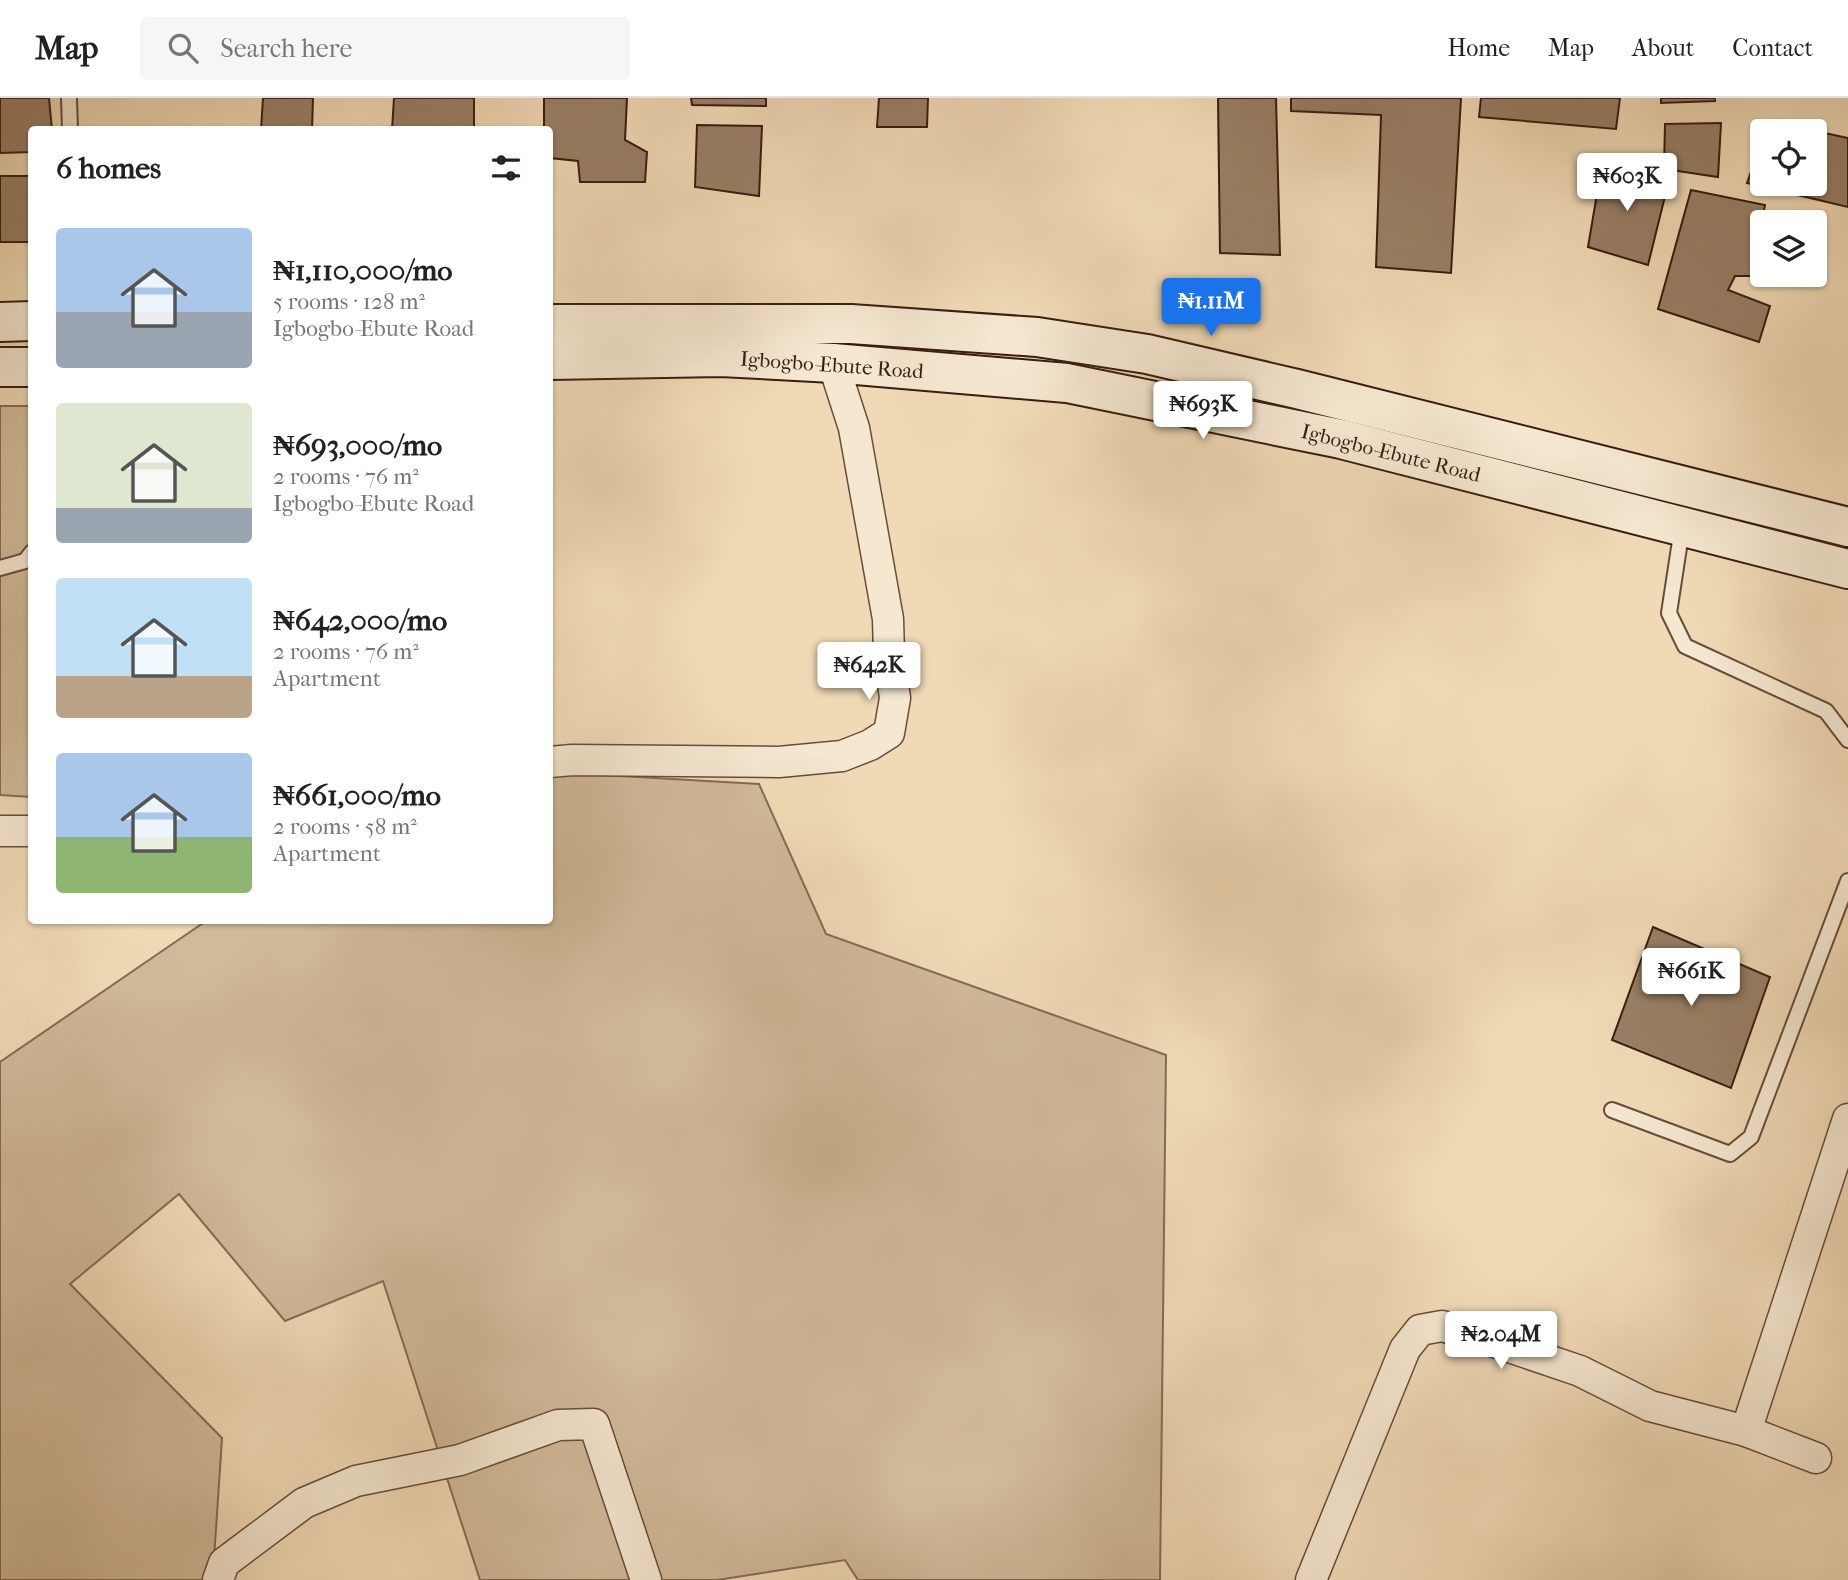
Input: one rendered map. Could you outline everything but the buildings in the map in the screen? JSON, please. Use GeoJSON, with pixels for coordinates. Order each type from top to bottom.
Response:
{"type":"FeatureCollection","features":[{"type":"Feature","properties":{"kind":"main road"},"geometry":{"type":"LineString","coordinates":[[0,322],[28,321]]}},
{"type":"Feature","properties":{"kind":"main road","name":"Igbogbo-Ebute Road"},"geometry":{"type":"LineString","coordinates":[[553,324],[850,324],[1037,337],[1147,354],[1311,392],[1848,527]]}},
{"type":"Feature","properties":{"kind":"main road","name":"Igbogbo-Ebute Road"},"geometry":{"type":"LineString","coordinates":[[553,360],[721,357],[833,363],[1067,383],[1341,439],[1848,569]]}},
{"type":"Feature","properties":{"kind":"main road"},"geometry":{"type":"LineString","coordinates":[[0,367],[28,367]]}},
{"type":"Feature","properties":{"kind":"street"},"geometry":{"type":"LineString","coordinates":[[553,762],[779,762],[842,756],[870,746],[889,733],[895,698],[889,655],[888,619],[854,428],[833,363]]}},
{"type":"Feature","properties":{"kind":"street"},"geometry":{"type":"LineString","coordinates":[[0,831],[28,831]]}},
{"type":"Feature","properties":{"kind":"street"},"geometry":{"type":"LineString","coordinates":[[1746,1431],[1848,1119]]}},
{"type":"Feature","properties":{"kind":"street"},"geometry":{"type":"LineString","coordinates":[[1311,1580],[1405,1349],[1420,1330],[1442,1326],[1474,1335],[1580,1371],[1650,1406],[1746,1431],[1816,1458]]}},
{"type":"Feature","properties":{"kind":"street"},"geometry":{"type":"LineString","coordinates":[[218,1580],[224,1563],[304,1503],[356,1481],[460,1460],[558,1425],[570,1424],[594,1424],[646,1580]]}},
{"type":"Feature","properties":{"kind":"lane"},"geometry":{"type":"LineString","coordinates":[[69,98],[70,126]]}},
{"type":"Feature","properties":{"kind":"lane"},"geometry":{"type":"LineString","coordinates":[[1682,527],[1669,613],[1685,646],[1826,711],[1848,740]]}},
{"type":"Feature","properties":{"kind":"lane"},"geometry":{"type":"LineString","coordinates":[[0,568],[24,561],[28,556]]}},
{"type":"Feature","properties":{"kind":"lane"},"geometry":{"type":"LineString","coordinates":[[1612,1110],[1730,1154],[1751,1137],[1848,881]]}},
{"type":"Feature","properties":{"kind":"shaded area"},"geometry":{"type":"Polygon","coordinates":[[[0,406],[28,406],[28,797],[0,795],[0,406]]]}},
{"type":"Feature","properties":{"kind":"shaded area"},"geometry":{"type":"Polygon","coordinates":[[[553,772],[759,784],[826,934],[1166,1055],[1160,1580],[858,1580],[845,1560],[717,1580],[480,1580],[383,1281],[285,1321],[179,1194],[70,1284],[222,1438],[213,1574],[204,1580],[0,1580],[0,1062],[202,924],[553,924],[553,772]]]}}]}
